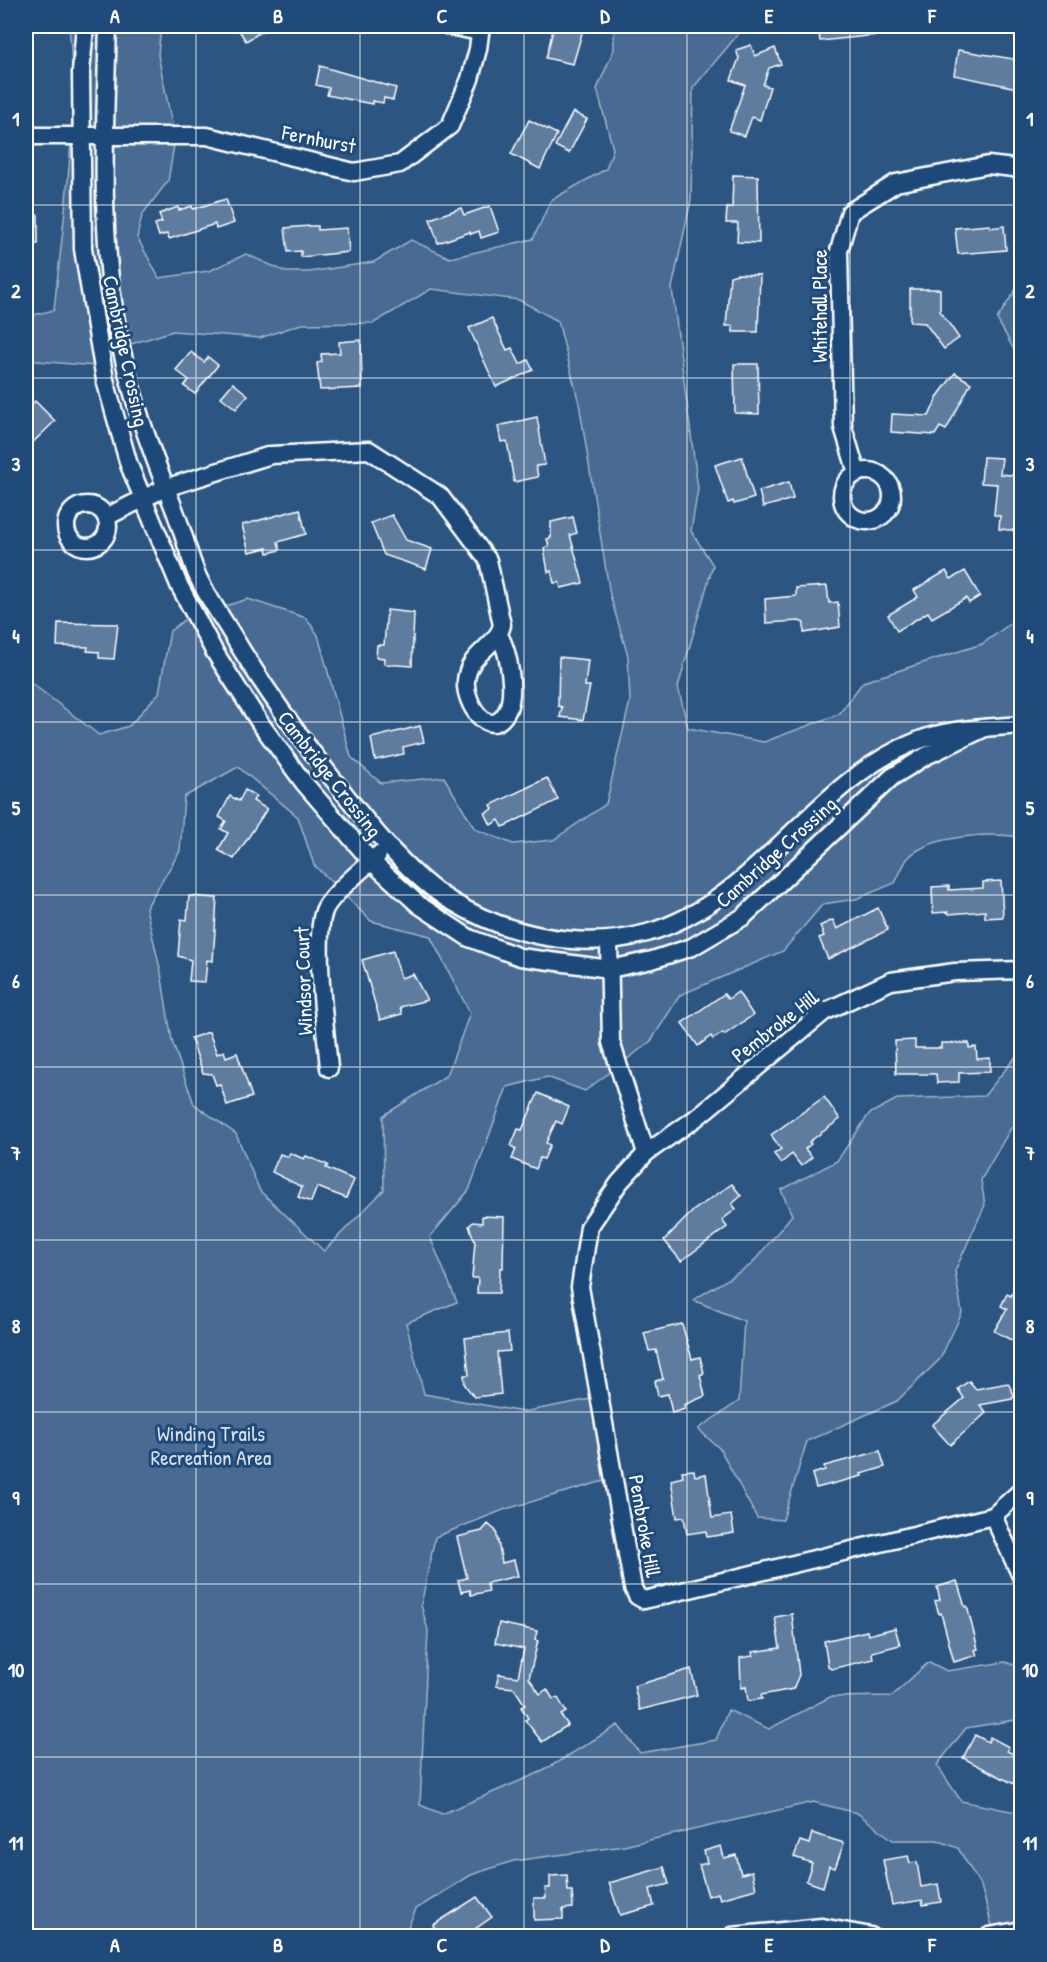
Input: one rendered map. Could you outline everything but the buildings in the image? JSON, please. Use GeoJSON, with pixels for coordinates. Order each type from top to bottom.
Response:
{"type":"FeatureCollection","features":[{"type":"Feature","properties":{"kind":"street","name":"Cambridge Crossing"},"geometry":{"type":"LineString","coordinates":[[85,26],[81,72],[83,249],[105,380],[129,465],[179,585],[214,651],[304,783],[371,861],[419,906],[469,938],[520,957],[610,969],[652,960],[692,946],[743,917],[892,777],[926,756],[986,728]]}},
{"type":"Feature","properties":{"kind":"street","name":"Cambridge Crossing"},"geometry":{"type":"LineString","coordinates":[[108,26],[105,137],[107,235],[116,324],[130,387],[198,577],[251,666],[299,738],[387,846],[448,900],[489,920],[552,939],[609,940],[648,933],[684,919],[719,900],[751,873],[853,776],[885,756],[916,741],[949,731],[1022,725]]}},
{"type":"Feature","properties":{"kind":"street","name":"Fernhurst"},"geometry":{"type":"LineString","coordinates":[[26,136],[207,136],[354,172],[400,164],[450,126],[470,79],[481,29],[449,26]]}},
{"type":"Feature","properties":{"kind":"street","name":"Whitehall Place"},"geometry":{"type":"LineString","coordinates":[[857,473],[843,427],[842,415],[839,251],[850,212],[896,183],[988,165],[1022,169]]}},
{"type":"Feature","properties":{"kind":"street"},"geometry":{"type":"LineString","coordinates":[[106,517],[165,488],[271,454],[369,450],[440,496],[488,560],[502,625],[500,635],[508,655],[511,702],[504,716],[497,721],[487,722],[476,716],[469,702],[465,683],[468,670],[480,650],[500,635]]}},
{"type":"Feature","properties":{"kind":"street","name":"Windsor Court"},"geometry":{"type":"LineString","coordinates":[[329,1068],[320,945],[324,911],[387,846]]}},
{"type":"Feature","properties":{"kind":"street"},"geometry":{"type":"LineString","coordinates":[[609,940],[611,1042],[646,1153]]}},
{"type":"Feature","properties":{"kind":"street","name":"Pembroke Hill"},"geometry":{"type":"LineString","coordinates":[[1022,970],[955,972],[891,981],[824,1012],[696,1118],[646,1153],[619,1183],[589,1227],[580,1287],[632,1582],[637,1596],[644,1600],[993,1516],[1022,1490]]}},
{"type":"Feature","properties":{"kind":"street"},"geometry":{"type":"LineString","coordinates":[[993,1516],[1022,1578]]}},
{"type":"Feature","properties":{"kind":"street"},"geometry":{"type":"LineString","coordinates":[[732,1936],[822,1927],[871,1936]]}},
{"type":"Feature","properties":{"kind":"street"},"geometry":{"type":"LineString","coordinates":[[989,1936],[1022,1930]]}},
{"type":"Feature","properties":{"kind":"green space","name":"Winding Trails Recreation Area"},"geometry":{"type":"Polygon","coordinates":[[[69,26],[161,26],[158,55],[175,139],[168,181],[142,215],[137,237],[159,278],[209,271],[246,254],[286,272],[309,272],[374,262],[411,240],[450,258],[533,239],[551,200],[606,169],[613,149],[597,89],[614,49],[614,26],[745,26],[693,88],[691,200],[672,288],[698,489],[691,531],[713,565],[678,687],[688,728],[764,742],[839,714],[863,682],[982,644],[1015,620],[1021,608],[1021,837],[994,835],[962,837],[931,844],[908,858],[895,883],[856,899],[823,904],[783,951],[680,995],[651,1041],[585,1091],[547,1077],[507,1087],[469,1190],[430,1237],[457,1302],[406,1323],[424,1394],[523,1412],[591,1399],[604,1481],[506,1509],[435,1537],[421,1605],[428,1630],[420,1805],[442,1814],[543,1771],[618,1725],[640,1753],[716,1740],[728,1710],[769,1729],[830,1697],[892,1696],[929,1662],[947,1671],[1005,1662],[1021,1667],[1021,1719],[966,1728],[937,1765],[961,1801],[1021,1813],[1021,1936],[989,1936],[992,1926],[981,1886],[958,1848],[937,1840],[893,1840],[857,1813],[813,1802],[624,1846],[513,1861],[471,1875],[416,1909],[404,1936],[26,1936],[26,679],[99,735],[129,726],[159,693],[170,631],[187,618],[248,599],[306,618],[318,635],[351,757],[381,783],[444,777],[475,829],[513,844],[553,840],[606,804],[630,701],[628,656],[610,595],[579,403],[558,321],[519,300],[431,289],[374,323],[301,324],[260,338],[173,331],[131,344],[95,366],[26,360],[26,317],[54,310],[69,168],[72,62],[69,26]],[[238,767],[184,797],[180,851],[146,908],[161,973],[172,1041],[194,1104],[236,1134],[260,1191],[324,1251],[384,1190],[383,1116],[447,1075],[470,1013],[430,936],[371,921],[314,865],[298,817],[238,767]]]}},
{"type":"Feature","properties":{"kind":"green space"},"geometry":{"type":"Polygon","coordinates":[[[1021,281],[1021,362],[997,319],[1021,281]]]}},
{"type":"Feature","properties":{"kind":"green space"},"geometry":{"type":"Polygon","coordinates":[[[1019,1053],[1022,1057],[1021,1124],[1011,1128],[981,1180],[985,1205],[955,1271],[962,1313],[940,1359],[897,1401],[807,1441],[783,1520],[757,1518],[720,1449],[698,1429],[739,1401],[744,1321],[693,1300],[751,1265],[792,1215],[781,1190],[837,1161],[869,1114],[897,1099],[984,1096],[1019,1053]]]}}]}
